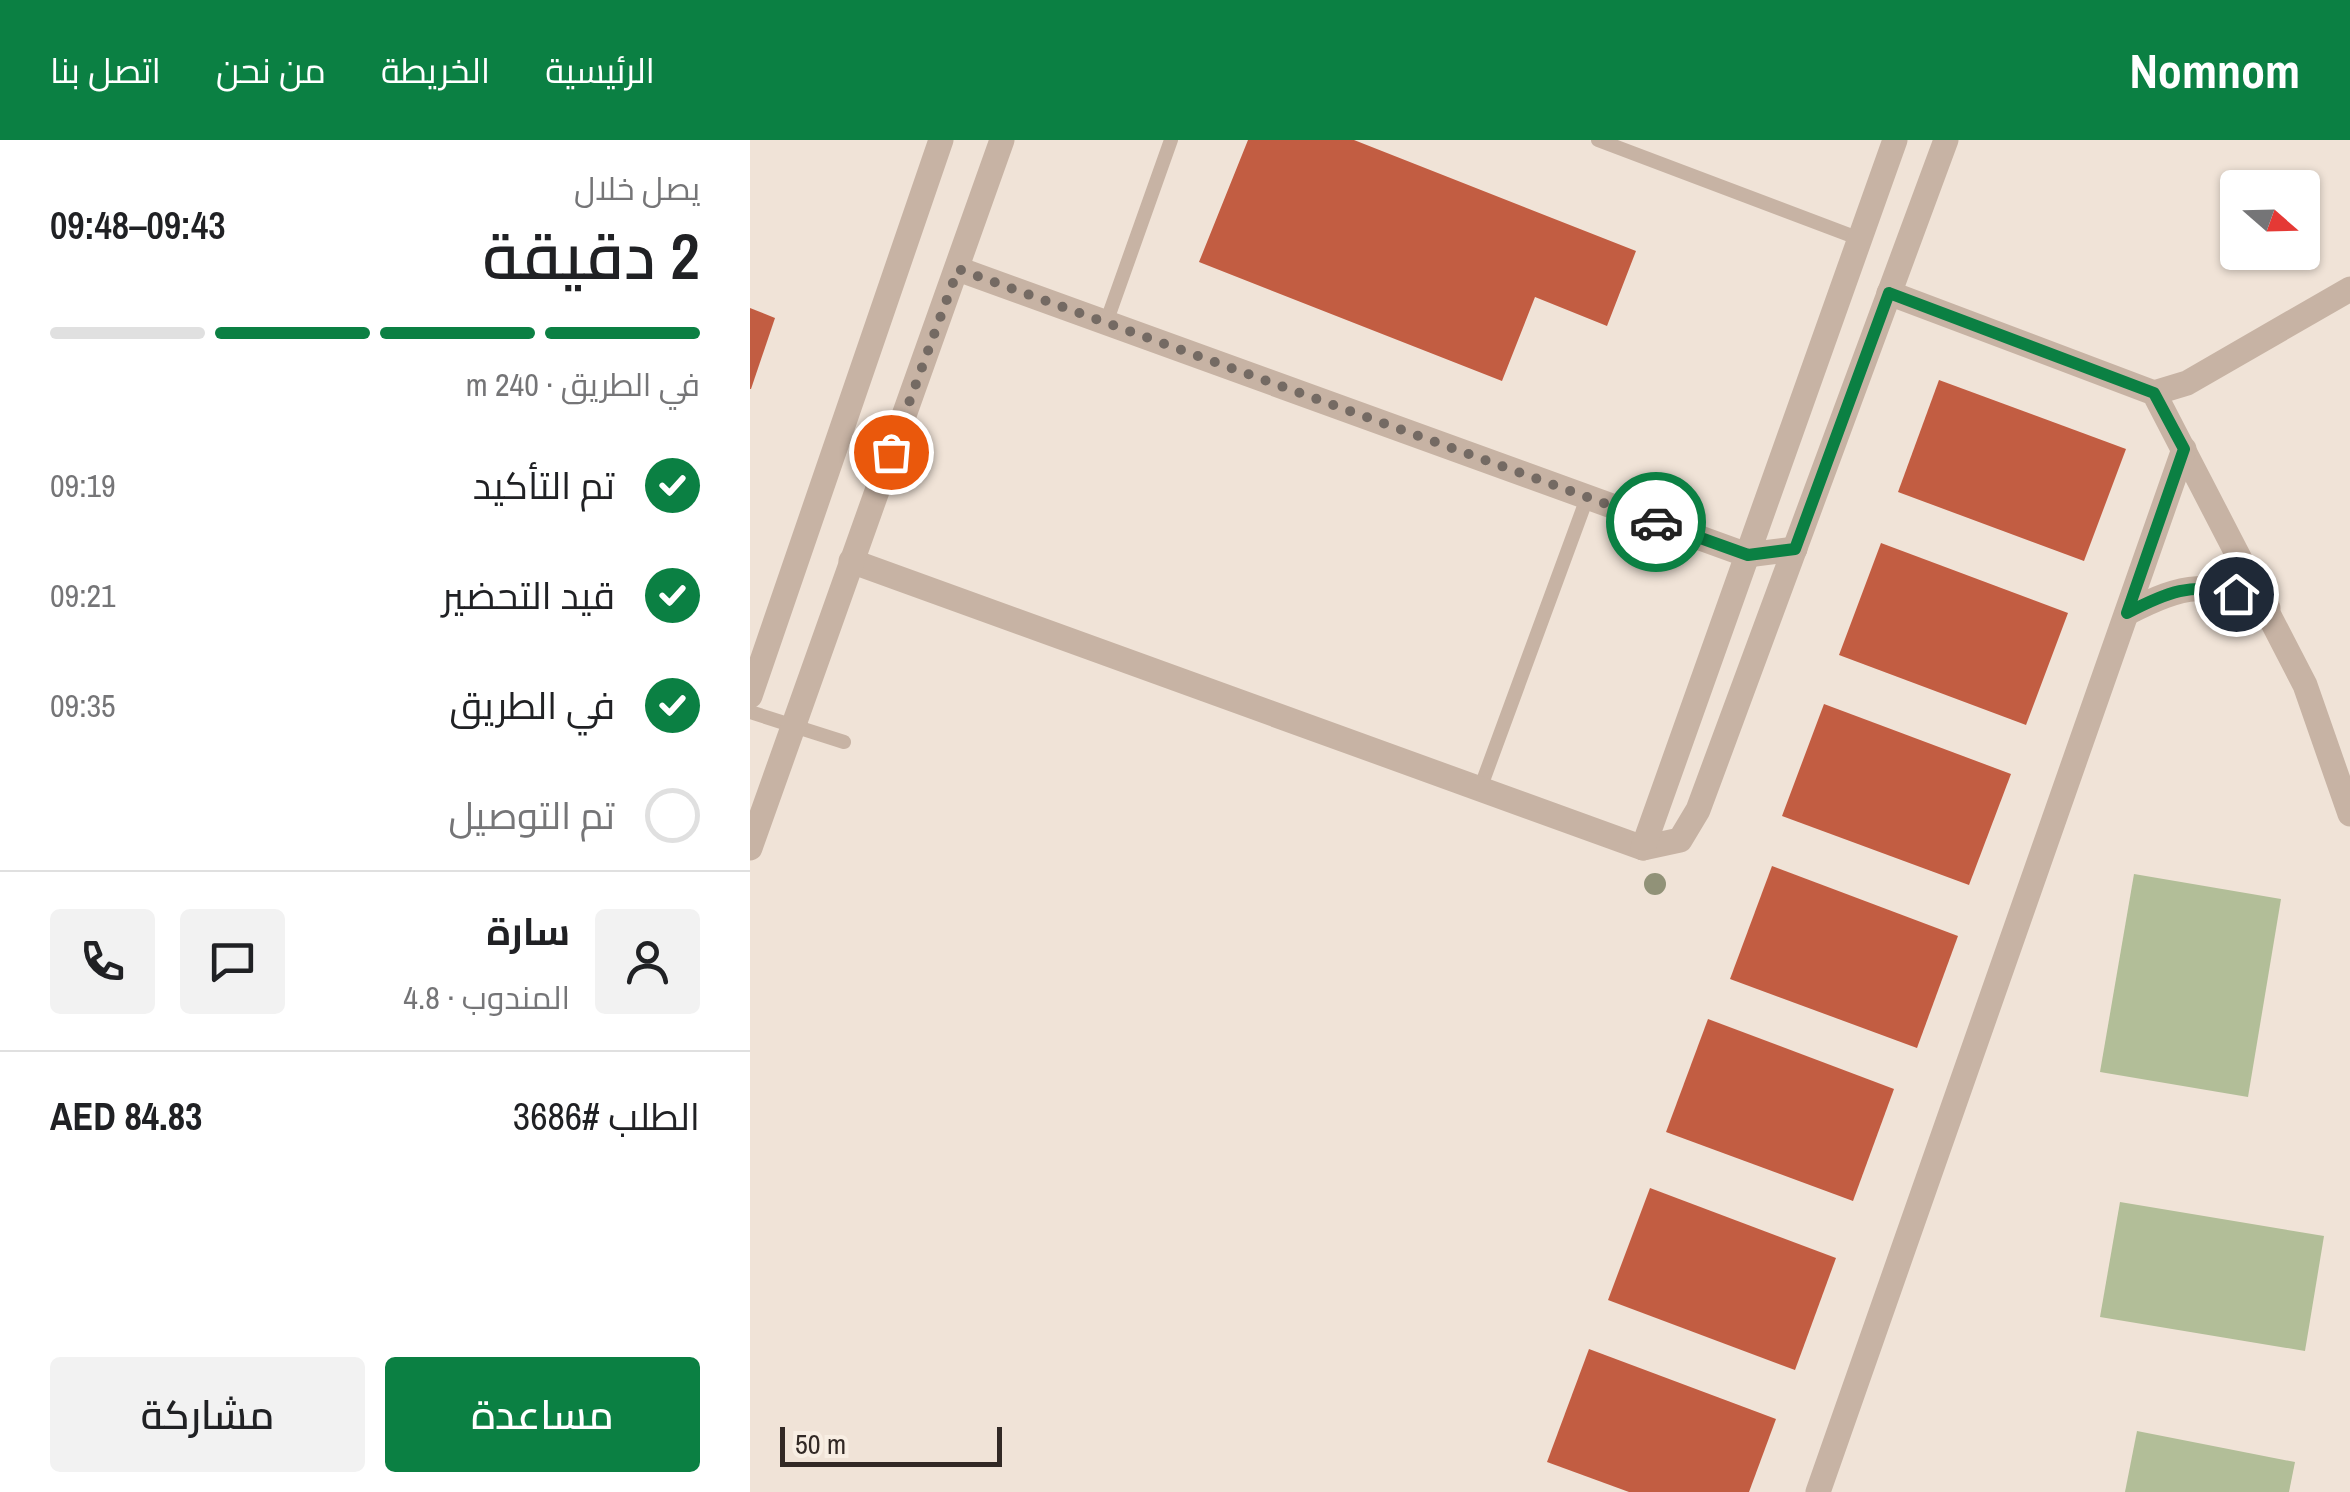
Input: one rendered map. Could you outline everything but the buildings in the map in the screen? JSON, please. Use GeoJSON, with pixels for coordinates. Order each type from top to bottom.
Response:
{"type":"FeatureCollection","features":[{"type":"Feature","properties":{"kind":"street"},"geometry":{"type":"LineString","coordinates":[[750,696],[940,140]]}},
{"type":"Feature","properties":{"kind":"street"},"geometry":{"type":"LineString","coordinates":[[750,848],[1002,140]]}},
{"type":"Feature","properties":{"kind":"street"},"geometry":{"type":"LineString","coordinates":[[1643,848],[1895,140]]}},
{"type":"Feature","properties":{"kind":"street"},"geometry":{"type":"LineString","coordinates":[[851,561],[1643,848],[1680,840],[1698,810],[1946,140]]}},
{"type":"Feature","properties":{"kind":"street"},"geometry":{"type":"LineString","coordinates":[[958,269],[1748,555],[1795,549]]}},
{"type":"Feature","properties":{"kind":"street"},"geometry":{"type":"LineString","coordinates":[[1889,293],[2154,393],[2186,382],[2350,290]]}},
{"type":"Feature","properties":{"kind":"street"},"geometry":{"type":"LineString","coordinates":[[2154,393],[2305,684],[2350,814]]}},
{"type":"Feature","properties":{"kind":"street"},"geometry":{"type":"LineString","coordinates":[[1818,1492],[2184,449]]}},
{"type":"Feature","properties":{"kind":"street"},"geometry":{"type":"LineString","coordinates":[[2127,613],[2159,596],[2196,586],[2236,594],[2268,608]]}},
{"type":"Feature","properties":{"kind":"lane"},"geometry":{"type":"LineString","coordinates":[[1106,323],[1172,140]]}},
{"type":"Feature","properties":{"kind":"lane"},"geometry":{"type":"LineString","coordinates":[[1598,140],[1860,239]]}},
{"type":"Feature","properties":{"kind":"lane"},"geometry":{"type":"LineString","coordinates":[[1480,789],[1586,498]]}},
{"type":"Feature","properties":{"kind":"lane"},"geometry":{"type":"LineString","coordinates":[[750,712],[844,742]]}},
{"type":"Feature","properties":{"kind":"green space"},"geometry":{"type":"Polygon","coordinates":[[[2134,874],[2281,899],[2248,1097],[2100,1072],[2134,874]]]}},
{"type":"Feature","properties":{"kind":"green space"},"geometry":{"type":"Polygon","coordinates":[[[2120,1202],[2324,1236],[2305,1351],[2100,1317],[2120,1202]]]}},
{"type":"Feature","properties":{"kind":"green space"},"geometry":{"type":"Polygon","coordinates":[[[2137,1431],[2295,1462],[2289,1492],[2125,1492],[2137,1431]]]}},
{"type":"Feature","properties":{"kind":"way so far"},"geometry":{"type":"LineString","coordinates":[[891,452],[958,269],[1656,522]]}},
{"type":"Feature","properties":{"kind":"route"},"geometry":{"type":"LineString","coordinates":[[1656,522],[1748,555],[1795,549],[1889,293],[2154,393],[2184,449],[2127,613],[2159,596],[2196,586],[2236,594]]}}]}
